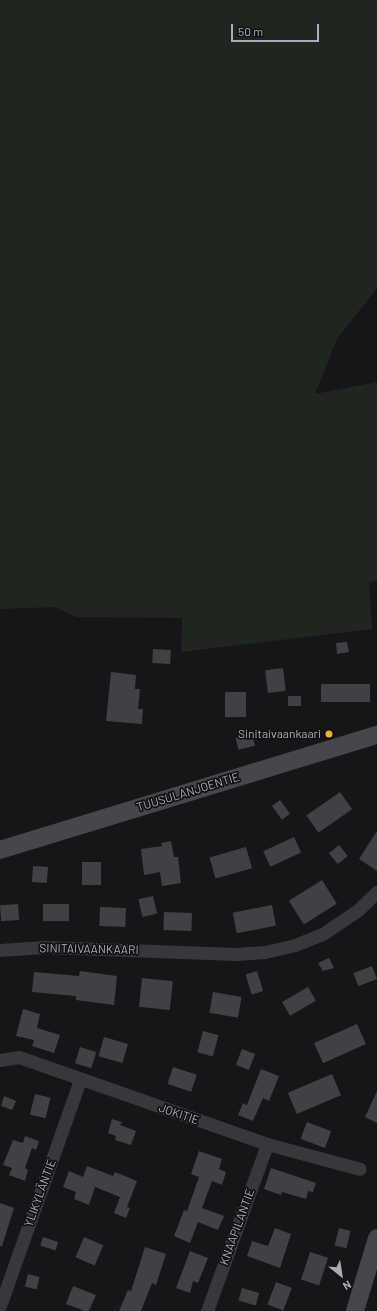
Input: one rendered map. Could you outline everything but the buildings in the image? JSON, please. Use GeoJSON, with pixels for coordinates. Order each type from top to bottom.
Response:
{"type":"FeatureCollection","features":[{"type":"Feature","properties":{"kind":"street","name":"TUUSULANJOENTIE"},"geometry":{"type":"LineString","coordinates":[[0,850],[377,735]]}},
{"type":"Feature","properties":{"kind":"street","name":"SINITAIVAANKAARI"},"geometry":{"type":"LineString","coordinates":[[0,950],[45,947],[236,954],[265,952],[295,945],[324,933],[356,911],[377,892]]}},
{"type":"Feature","properties":{"kind":"street","name":"JOKITIE"},"geometry":{"type":"LineString","coordinates":[[0,1060],[19,1057],[80,1080],[267,1144],[360,1168]]}},
{"type":"Feature","properties":{"kind":"street","name":"YLIKYLÄNTIE"},"geometry":{"type":"LineString","coordinates":[[0,1306],[80,1080]]}},
{"type":"Feature","properties":{"kind":"street","name":"KNAAPILANTIE"},"geometry":{"type":"LineString","coordinates":[[207,1311],[267,1144]]}},
{"type":"Feature","properties":{"kind":"street"},"geometry":{"type":"LineString","coordinates":[[355,1311],[377,1238]]}},
{"type":"Feature","properties":{"kind":"shaded area"},"geometry":{"type":"Polygon","coordinates":[[[0,0],[377,0],[377,288],[337,339],[315,394],[377,382],[377,581],[369,582],[372,629],[181,652],[182,618],[76,617],[55,607],[0,609],[0,0]]]}},
{"type":"Feature","properties":{"kind":"place","name":"Sinitaivaankaari"},"geometry":{"type":"Point","coordinates":[329,734]}}]}
